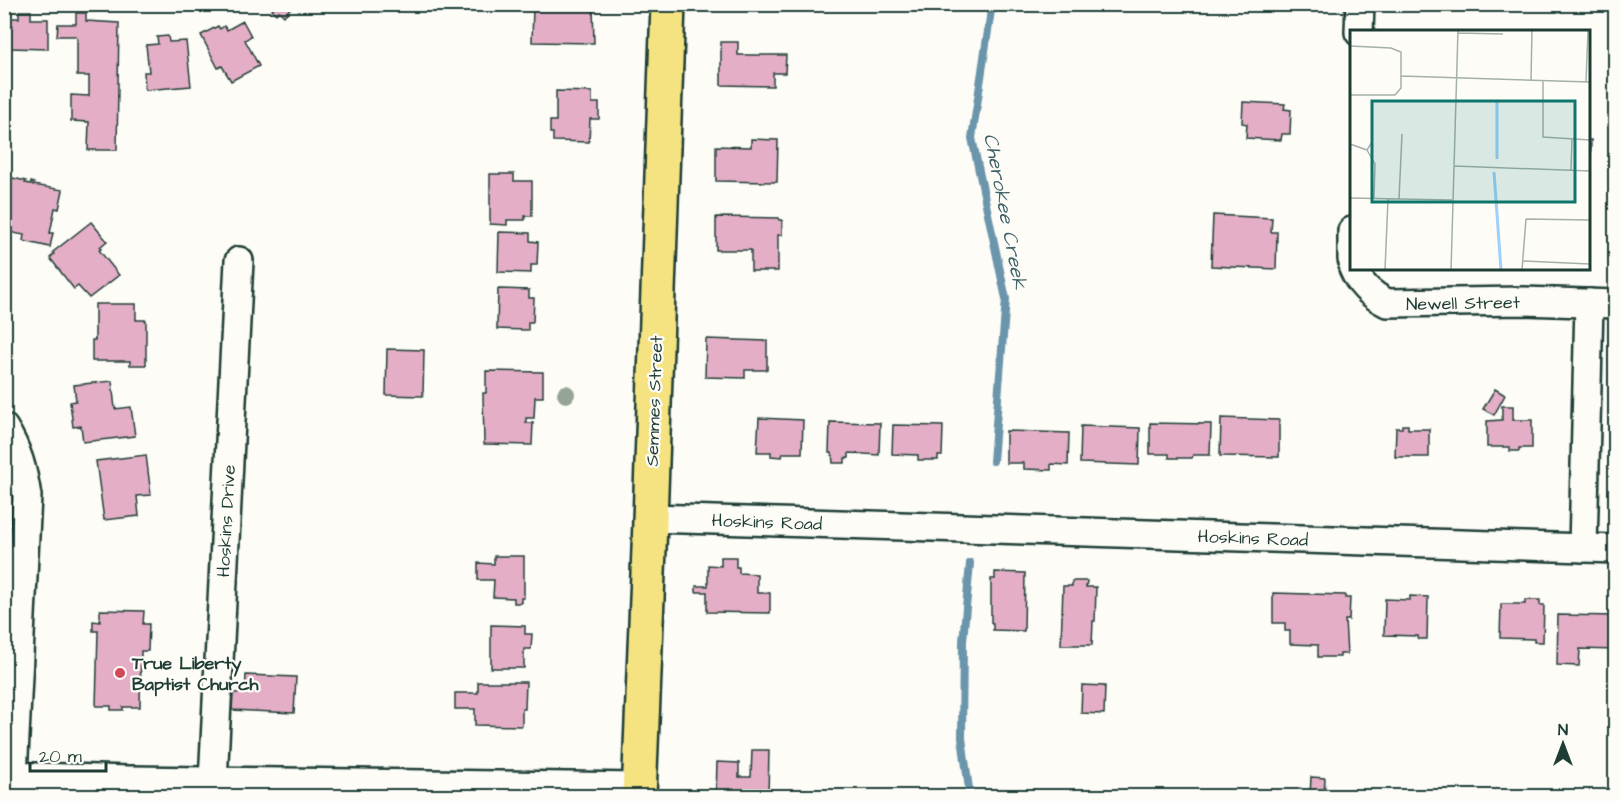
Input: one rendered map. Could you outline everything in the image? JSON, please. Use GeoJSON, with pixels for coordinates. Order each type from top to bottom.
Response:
{"type":"FeatureCollection","features":[{"type":"Feature","properties":{"kind":"main road","name":"Semmes Street"},"geometry":{"type":"LineString","coordinates":[[639,792],[651,518],[668,4]]}},
{"type":"Feature","properties":{"kind":"street"},"geometry":{"type":"LineString","coordinates":[[1359,30],[1360,4]]}},
{"type":"Feature","properties":{"kind":"street","name":"Hoskins Drive"},"geometry":{"type":"LineString","coordinates":[[213,782],[239,261]]}},
{"type":"Feature","properties":{"kind":"street","name":"Newell Street"},"geometry":{"type":"LineString","coordinates":[[1354,270],[1359,281],[1368,291],[1387,303],[1522,301],[1589,303]]}},
{"type":"Feature","properties":{"kind":"street"},"geometry":{"type":"LineString","coordinates":[[1583,548],[1589,303],[1616,304]]}},
{"type":"Feature","properties":{"kind":"street"},"geometry":{"type":"LineString","coordinates":[[4,428],[13,442],[23,469],[27,496],[9,776],[129,788],[213,782],[639,792]]}},
{"type":"Feature","properties":{"kind":"street","name":"Hoskins Road"},"geometry":{"type":"LineString","coordinates":[[651,518],[1616,549]]}},
{"type":"Feature","properties":{"kind":"building"},"geometry":{"type":"Polygon","coordinates":[[[271,4],[294,4],[284,16],[279,11],[276,14],[271,4]]]}},
{"type":"Feature","properties":{"kind":"building"},"geometry":{"type":"Polygon","coordinates":[[[533,6],[593,7],[594,43],[532,42],[533,6]]]}},
{"type":"Feature","properties":{"kind":"building"},"geometry":{"type":"Polygon","coordinates":[[[19,11],[31,11],[31,19],[48,19],[48,49],[8,48],[8,18],[19,18],[19,11]]]}},
{"type":"Feature","properties":{"kind":"building"},"geometry":{"type":"Polygon","coordinates":[[[76,13],[86,13],[86,21],[119,23],[117,150],[88,150],[89,122],[71,121],[71,95],[89,96],[89,76],[77,76],[76,36],[57,36],[58,24],[76,24],[76,13]]]}},
{"type":"Feature","properties":{"kind":"building"},"geometry":{"type":"Polygon","coordinates":[[[243,21],[251,36],[245,40],[259,66],[231,81],[222,66],[218,68],[201,35],[218,26],[220,29],[224,26],[227,30],[243,21]]]}},
{"type":"Feature","properties":{"kind":"building"},"geometry":{"type":"Polygon","coordinates":[[[168,36],[169,42],[186,41],[191,86],[145,90],[144,72],[149,72],[146,45],[158,44],[157,37],[168,36]]]}},
{"type":"Feature","properties":{"kind":"building"},"geometry":{"type":"Polygon","coordinates":[[[721,42],[738,42],[738,55],[786,55],[785,73],[773,73],[773,86],[721,85],[721,42]]]}},
{"type":"Feature","properties":{"kind":"building"},"geometry":{"type":"Polygon","coordinates":[[[556,91],[592,92],[592,103],[599,103],[599,119],[590,119],[589,142],[553,141],[550,121],[556,121],[556,91]]]}},
{"type":"Feature","properties":{"kind":"building"},"geometry":{"type":"Polygon","coordinates":[[[1243,102],[1285,104],[1284,109],[1291,110],[1290,134],[1282,134],[1281,140],[1246,138],[1247,124],[1242,123],[1243,102]]]}},
{"type":"Feature","properties":{"kind":"building"},"geometry":{"type":"Polygon","coordinates":[[[751,139],[778,140],[777,182],[716,181],[716,146],[751,147],[751,139]]]}},
{"type":"Feature","properties":{"kind":"building"},"geometry":{"type":"Polygon","coordinates":[[[490,174],[514,174],[514,181],[532,181],[532,216],[525,216],[525,220],[507,220],[507,225],[490,224],[490,174]]]}},
{"type":"Feature","properties":{"kind":"building"},"geometry":{"type":"Polygon","coordinates":[[[4,176],[26,181],[25,183],[31,184],[31,182],[34,183],[33,185],[63,190],[59,209],[55,208],[50,247],[23,241],[24,235],[4,231],[4,176]]]}},
{"type":"Feature","properties":{"kind":"building"},"geometry":{"type":"Polygon","coordinates":[[[1613,191],[1616,191],[1616,244],[1613,244],[1612,235],[1613,191]]]}},
{"type":"Feature","properties":{"kind":"building"},"geometry":{"type":"Polygon","coordinates":[[[1213,215],[1272,218],[1271,232],[1277,232],[1276,269],[1211,266],[1213,215]]]}},
{"type":"Feature","properties":{"kind":"building"},"geometry":{"type":"Polygon","coordinates":[[[716,217],[779,218],[782,220],[782,235],[778,235],[778,271],[751,271],[751,250],[716,250],[716,217]]]}},
{"type":"Feature","properties":{"kind":"building"},"geometry":{"type":"Polygon","coordinates":[[[91,222],[107,241],[99,250],[119,275],[89,298],[78,286],[74,289],[50,258],[53,252],[91,222]]]}},
{"type":"Feature","properties":{"kind":"building"},"geometry":{"type":"Polygon","coordinates":[[[499,232],[530,233],[530,241],[538,242],[537,265],[531,265],[531,273],[498,272],[499,232]]]}},
{"type":"Feature","properties":{"kind":"building"},"geometry":{"type":"Polygon","coordinates":[[[498,289],[529,290],[529,298],[534,298],[533,322],[528,322],[528,330],[497,329],[498,289]]]}},
{"type":"Feature","properties":{"kind":"building"},"geometry":{"type":"Polygon","coordinates":[[[95,304],[136,304],[136,320],[146,320],[146,365],[130,365],[130,361],[92,361],[92,340],[95,340],[95,304]]]}},
{"type":"Feature","properties":{"kind":"building"},"geometry":{"type":"Polygon","coordinates":[[[706,339],[767,341],[767,370],[745,370],[745,378],[705,377],[706,339]]]}},
{"type":"Feature","properties":{"kind":"building"},"geometry":{"type":"Polygon","coordinates":[[[387,349],[424,350],[423,396],[386,395],[387,349]]]}},
{"type":"Feature","properties":{"kind":"building"},"geometry":{"type":"Polygon","coordinates":[[[486,371],[543,372],[543,397],[535,397],[534,418],[526,418],[526,423],[533,423],[532,445],[484,444],[483,393],[486,393],[486,371]]]}},
{"type":"Feature","properties":{"kind":"building"},"geometry":{"type":"Polygon","coordinates":[[[112,381],[115,409],[131,407],[135,436],[83,442],[81,426],[73,427],[70,402],[76,401],[74,385],[112,381]]]}},
{"type":"Feature","properties":{"kind":"building"},"geometry":{"type":"Polygon","coordinates":[[[1495,389],[1505,395],[1494,415],[1483,409],[1495,389]]]}},
{"type":"Feature","properties":{"kind":"building"},"geometry":{"type":"Polygon","coordinates":[[[1502,406],[1513,406],[1513,420],[1532,420],[1532,448],[1510,451],[1510,447],[1487,447],[1487,421],[1502,420],[1502,406]]]}},
{"type":"Feature","properties":{"kind":"building"},"geometry":{"type":"Polygon","coordinates":[[[759,418],[803,420],[802,453],[783,453],[782,457],[771,456],[771,452],[757,452],[759,418]]]}},
{"type":"Feature","properties":{"kind":"building"},"geometry":{"type":"Polygon","coordinates":[[[1221,418],[1279,420],[1279,457],[1220,456],[1221,418]]]}},
{"type":"Feature","properties":{"kind":"building"},"geometry":{"type":"Polygon","coordinates":[[[830,422],[880,423],[879,455],[849,453],[849,458],[845,458],[845,463],[833,463],[832,453],[829,453],[830,422]]]}},
{"type":"Feature","properties":{"kind":"building"},"geometry":{"type":"Polygon","coordinates":[[[1150,423],[1211,424],[1210,455],[1169,458],[1169,454],[1150,454],[1150,423]]]}},
{"type":"Feature","properties":{"kind":"building"},"geometry":{"type":"Polygon","coordinates":[[[893,425],[943,426],[942,456],[938,456],[938,460],[918,460],[918,455],[892,454],[893,425]]]}},
{"type":"Feature","properties":{"kind":"building"},"geometry":{"type":"Polygon","coordinates":[[[1402,425],[1408,425],[1408,429],[1429,429],[1429,457],[1395,457],[1396,428],[1402,428],[1402,425]]]}},
{"type":"Feature","properties":{"kind":"building"},"geometry":{"type":"Polygon","coordinates":[[[1081,426],[1140,428],[1139,465],[1080,463],[1081,426]]]}},
{"type":"Feature","properties":{"kind":"building"},"geometry":{"type":"Polygon","coordinates":[[[1006,431],[1069,433],[1068,465],[1051,464],[1051,470],[1024,469],[1024,463],[1006,463],[1006,431]]]}},
{"type":"Feature","properties":{"kind":"building"},"geometry":{"type":"Polygon","coordinates":[[[146,455],[151,495],[137,496],[139,516],[104,520],[96,461],[146,455]]]}},
{"type":"Feature","properties":{"kind":"building"},"geometry":{"type":"Polygon","coordinates":[[[494,556],[524,556],[524,598],[521,598],[521,603],[514,603],[514,598],[493,597],[494,580],[478,580],[478,563],[494,564],[494,556]]]}},
{"type":"Feature","properties":{"kind":"building"},"geometry":{"type":"Polygon","coordinates":[[[721,557],[736,557],[736,567],[739,567],[739,573],[757,574],[757,593],[770,593],[770,613],[707,612],[707,592],[696,592],[696,586],[708,586],[708,565],[721,566],[721,557]]]}},
{"type":"Feature","properties":{"kind":"building"},"geometry":{"type":"Polygon","coordinates":[[[995,572],[1025,573],[1024,631],[993,630],[991,579],[995,579],[995,572]]]}},
{"type":"Feature","properties":{"kind":"building"},"geometry":{"type":"Polygon","coordinates":[[[1072,581],[1087,581],[1086,587],[1096,587],[1092,645],[1061,645],[1063,586],[1072,586],[1072,581]]]}},
{"type":"Feature","properties":{"kind":"building"},"geometry":{"type":"Polygon","coordinates":[[[1273,593],[1345,595],[1345,598],[1350,598],[1349,620],[1345,620],[1347,654],[1340,654],[1340,657],[1318,657],[1318,645],[1290,644],[1290,631],[1285,631],[1285,623],[1273,623],[1273,593]]]}},
{"type":"Feature","properties":{"kind":"building"},"geometry":{"type":"Polygon","coordinates":[[[1410,596],[1428,597],[1427,639],[1418,639],[1418,636],[1384,635],[1385,599],[1410,600],[1410,596]]]}},
{"type":"Feature","properties":{"kind":"building"},"geometry":{"type":"Polygon","coordinates":[[[1525,600],[1540,600],[1540,605],[1544,605],[1543,642],[1534,642],[1534,639],[1500,638],[1501,604],[1525,604],[1525,600]]]}},
{"type":"Feature","properties":{"kind":"building"},"geometry":{"type":"Polygon","coordinates":[[[100,610],[144,611],[143,624],[149,624],[148,651],[141,651],[140,707],[111,710],[111,706],[96,706],[98,631],[93,631],[93,621],[100,622],[100,610]]]}},
{"type":"Feature","properties":{"kind":"building"},"geometry":{"type":"Polygon","coordinates":[[[1558,615],[1616,616],[1616,650],[1580,649],[1579,666],[1557,665],[1558,615]]]}},
{"type":"Feature","properties":{"kind":"building"},"geometry":{"type":"Polygon","coordinates":[[[491,625],[525,626],[525,634],[532,634],[531,649],[524,649],[524,668],[491,668],[491,625]]]}},
{"type":"Feature","properties":{"kind":"building"},"geometry":{"type":"Polygon","coordinates":[[[246,675],[296,677],[294,713],[232,710],[233,693],[245,693],[246,675]]]}},
{"type":"Feature","properties":{"kind":"building"},"geometry":{"type":"Polygon","coordinates":[[[478,682],[526,682],[522,726],[475,725],[475,709],[455,709],[455,693],[478,693],[478,682]]]}},
{"type":"Feature","properties":{"kind":"building"},"geometry":{"type":"Polygon","coordinates":[[[1082,685],[1105,686],[1104,714],[1081,713],[1082,685]]]}},
{"type":"Feature","properties":{"kind":"building"},"geometry":{"type":"Polygon","coordinates":[[[752,750],[769,750],[768,796],[716,796],[717,762],[739,763],[739,777],[751,777],[752,750]]]}},
{"type":"Feature","properties":{"kind":"building"},"geometry":{"type":"Polygon","coordinates":[[[1311,777],[1325,778],[1324,796],[1310,796],[1311,777]]]}},
{"type":"Feature","properties":{"kind":"building"},"geometry":{"type":"Polygon","coordinates":[[[1182,793],[1223,794],[1223,796],[1182,796],[1182,793]]]}},
{"type":"Feature","properties":{"kind":"waterway","name":"Cherokee Creek"},"geometry":{"type":"LineString","coordinates":[[992,4],[972,138],[1006,299],[993,461]]}},
{"type":"Feature","properties":{"kind":"waterway","name":"Cherokee Creek"},"geometry":{"type":"LineString","coordinates":[[970,563],[963,641],[962,738],[970,796]]}},
{"type":"Feature","properties":{"kind":"place","name":"True Liberty Baptist Church"},"geometry":{"type":"Point","coordinates":[120,673]}}]}
